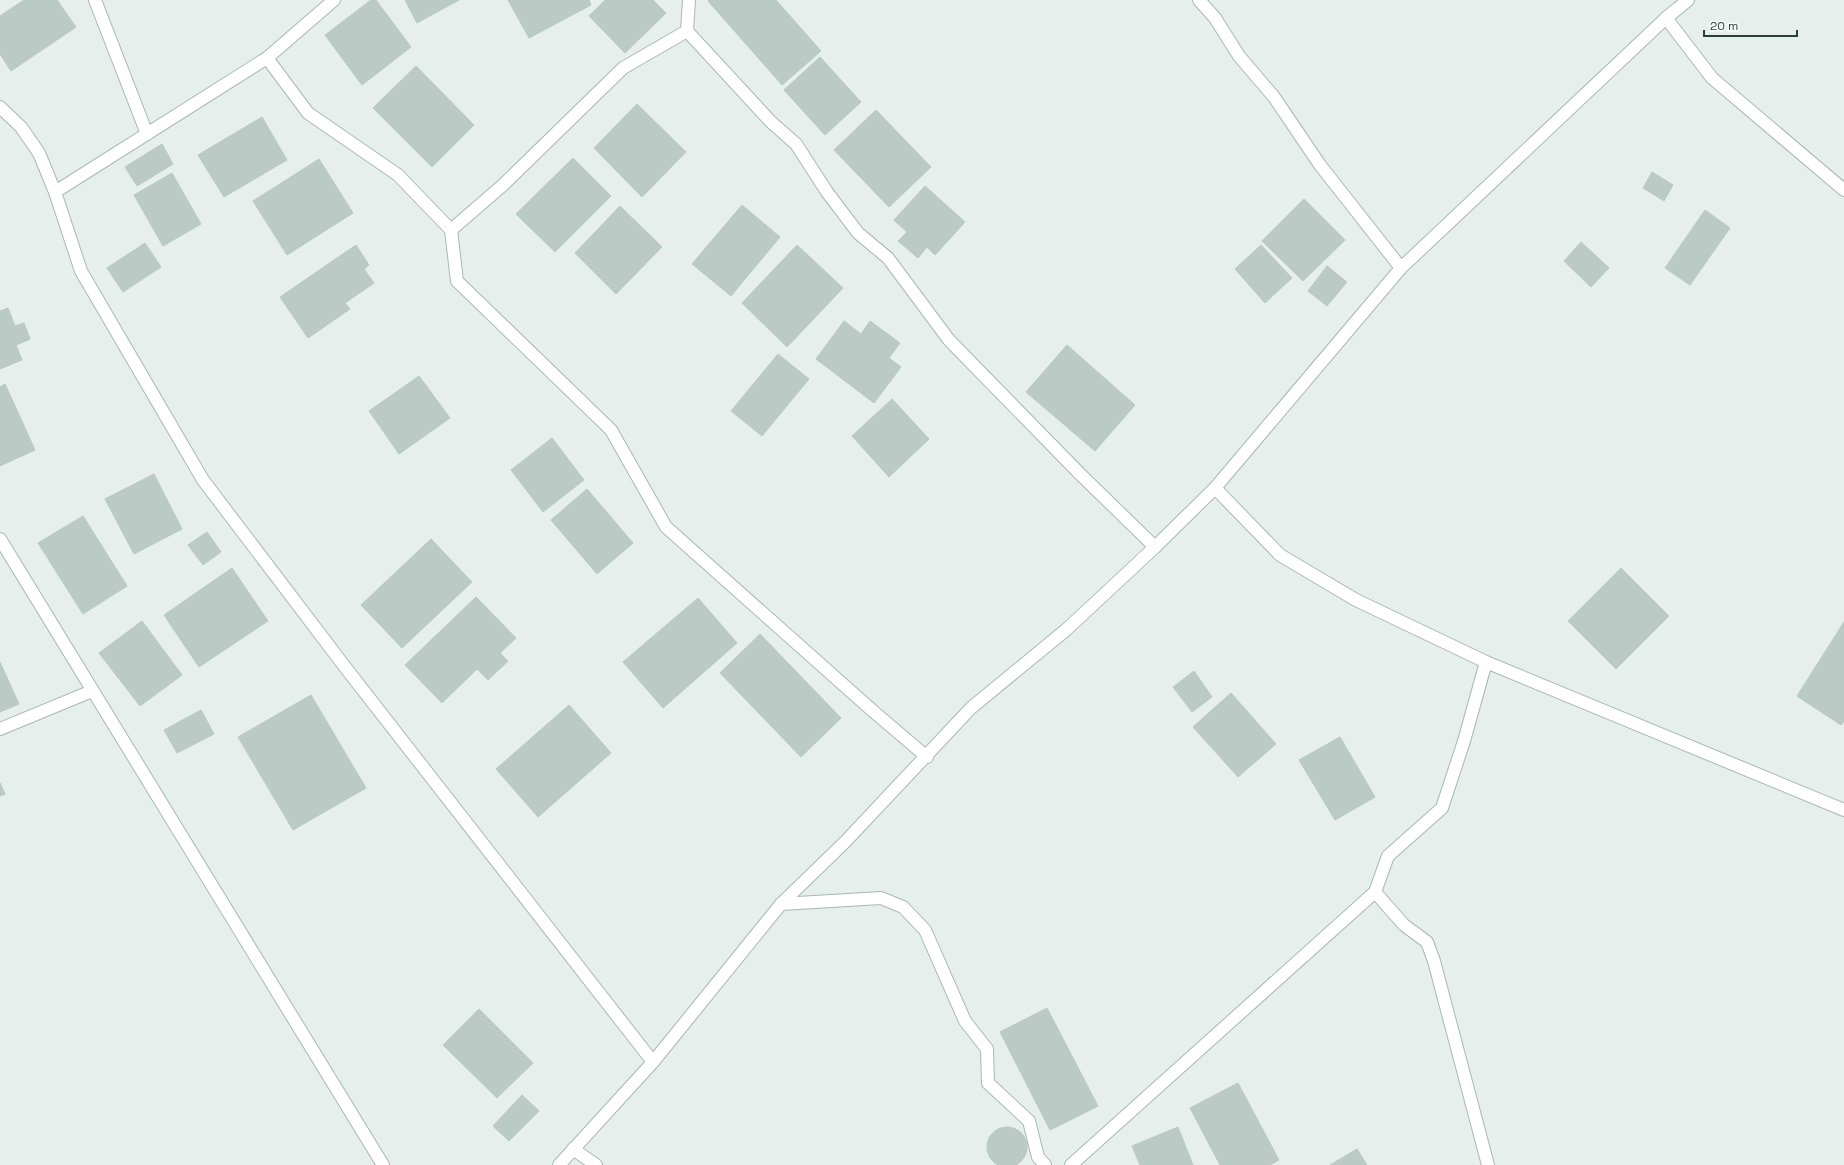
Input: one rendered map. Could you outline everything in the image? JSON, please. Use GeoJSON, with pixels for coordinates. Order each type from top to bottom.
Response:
{"type":"FeatureCollection","features":[{"type":"Feature","properties":{"kind":"street"},"geometry":{"type":"LineString","coordinates":[[95,0],[147,134]]}},
{"type":"Feature","properties":{"kind":"street"},"geometry":{"type":"LineString","coordinates":[[55,192],[267,58],[334,0]]}},
{"type":"Feature","properties":{"kind":"street"},"geometry":{"type":"LineString","coordinates":[[689,0],[687,31],[771,122],[796,144],[827,192],[858,233],[888,258],[949,340],[1080,474],[1155,547]]}},
{"type":"Feature","properties":{"kind":"street"},"geometry":{"type":"LineString","coordinates":[[1199,0],[1215,18],[1240,56],[1274,98],[1320,165],[1401,268]]}},
{"type":"Feature","properties":{"kind":"street"},"geometry":{"type":"LineString","coordinates":[[559,1165],[653,1062],[781,904],[846,842],[927,757],[971,708],[1067,629],[1155,547],[1215,488],[1401,268],[1666,18],[1688,0]]}},
{"type":"Feature","properties":{"kind":"street"},"geometry":{"type":"LineString","coordinates":[[1666,18],[1712,78],[1844,190]]}},
{"type":"Feature","properties":{"kind":"street"},"geometry":{"type":"LineString","coordinates":[[451,230],[502,185],[623,68],[687,31]]}},
{"type":"Feature","properties":{"kind":"street"},"geometry":{"type":"LineString","coordinates":[[267,58],[308,113],[398,175],[451,230],[457,281],[612,430],[666,527],[868,707],[927,757]]}},
{"type":"Feature","properties":{"kind":"street"},"geometry":{"type":"LineString","coordinates":[[0,107],[21,127],[39,153],[55,192],[81,271],[203,480],[345,667],[653,1062]]}},
{"type":"Feature","properties":{"kind":"street"},"geometry":{"type":"LineString","coordinates":[[1215,488],[1280,554],[1356,600],[1486,662],[1842,806]]}},
{"type":"Feature","properties":{"kind":"street"},"geometry":{"type":"LineString","coordinates":[[0,539],[383,1165]]}},
{"type":"Feature","properties":{"kind":"street"},"geometry":{"type":"LineString","coordinates":[[1071,1165],[1375,892],[1388,856],[1442,808],[1486,662]]}},
{"type":"Feature","properties":{"kind":"street"},"geometry":{"type":"LineString","coordinates":[[0,729],[92,691]]}},
{"type":"Feature","properties":{"kind":"street"},"geometry":{"type":"LineString","coordinates":[[1375,892],[1404,925],[1427,942],[1434,961],[1488,1165]]}},
{"type":"Feature","properties":{"kind":"street"},"geometry":{"type":"LineString","coordinates":[[781,904],[881,898],[903,907],[925,930],[966,1021],[987,1049],[988,1083],[1029,1121],[1038,1157],[1046,1165]]}},
{"type":"Feature","properties":{"kind":"street"},"geometry":{"type":"LineString","coordinates":[[573,1150],[596,1165]]}},
{"type":"Feature","properties":{"kind":"building"},"geometry":{"type":"Polygon","coordinates":[[[24,0],[57,0],[76,27],[11,71],[0,54],[0,16],[24,0]]]}},
{"type":"Feature","properties":{"kind":"building"},"geometry":{"type":"Polygon","coordinates":[[[371,0],[376,0],[411,47],[362,85],[325,35],[371,0]]]}},
{"type":"Feature","properties":{"kind":"building"},"geometry":{"type":"Polygon","coordinates":[[[405,0],[459,0],[417,23],[405,0]]]}},
{"type":"Feature","properties":{"kind":"building"},"geometry":{"type":"Polygon","coordinates":[[[508,0],[589,0],[591,5],[529,38],[508,0]]]}},
{"type":"Feature","properties":{"kind":"building"},"geometry":{"type":"Polygon","coordinates":[[[605,0],[653,0],[666,13],[625,53],[589,16],[605,0]]]}},
{"type":"Feature","properties":{"kind":"building"},"geometry":{"type":"Polygon","coordinates":[[[776,0],[821,51],[782,85],[708,1],[776,0]]]}},
{"type":"Feature","properties":{"kind":"building"},"geometry":{"type":"Polygon","coordinates":[[[820,57],[861,102],[825,135],[784,90],[820,57]]]}},
{"type":"Feature","properties":{"kind":"building"},"geometry":{"type":"Polygon","coordinates":[[[416,66],[474,125],[432,167],[373,108],[416,66]]]}},
{"type":"Feature","properties":{"kind":"building"},"geometry":{"type":"Polygon","coordinates":[[[637,104],[686,152],[642,197],[594,148],[637,104]]]}},
{"type":"Feature","properties":{"kind":"building"},"geometry":{"type":"Polygon","coordinates":[[[876,110],[931,167],[889,207],[834,150],[876,110]]]}},
{"type":"Feature","properties":{"kind":"building"},"geometry":{"type":"Polygon","coordinates":[[[262,117],[287,160],[224,197],[198,155],[262,117]]]}},
{"type":"Feature","properties":{"kind":"building"},"geometry":{"type":"Polygon","coordinates":[[[162,144],[173,164],[137,186],[125,167],[162,144]]]}},
{"type":"Feature","properties":{"kind":"building"},"geometry":{"type":"Polygon","coordinates":[[[573,158],[611,196],[555,252],[516,214],[573,158]]]}},
{"type":"Feature","properties":{"kind":"building"},"geometry":{"type":"Polygon","coordinates":[[[319,159],[353,213],[287,255],[253,201],[319,159]]]}},
{"type":"Feature","properties":{"kind":"building"},"geometry":{"type":"Polygon","coordinates":[[[1652,172],[1673,185],[1664,201],[1643,188],[1652,172]]]}},
{"type":"Feature","properties":{"kind":"building"},"geometry":{"type":"Polygon","coordinates":[[[172,173],[201,224],[163,246],[134,195],[172,173]]]}},
{"type":"Feature","properties":{"kind":"building"},"geometry":{"type":"Polygon","coordinates":[[[925,186],[965,222],[935,255],[927,247],[918,258],[898,241],[907,232],[894,220],[925,186]]]}},
{"type":"Feature","properties":{"kind":"building"},"geometry":{"type":"Polygon","coordinates":[[[1304,199],[1345,240],[1303,281],[1262,241],[1304,199]]]}},
{"type":"Feature","properties":{"kind":"building"},"geometry":{"type":"Polygon","coordinates":[[[742,205],[780,237],[731,296],[692,264],[742,205]]]}},
{"type":"Feature","properties":{"kind":"building"},"geometry":{"type":"Polygon","coordinates":[[[620,206],[662,247],[616,294],[575,253],[620,206]]]}},
{"type":"Feature","properties":{"kind":"building"},"geometry":{"type":"Polygon","coordinates":[[[1705,210],[1730,228],[1690,285],[1665,268],[1705,210]]]}},
{"type":"Feature","properties":{"kind":"building"},"geometry":{"type":"Polygon","coordinates":[[[1581,242],[1609,268],[1591,287],[1564,261],[1581,242]]]}},
{"type":"Feature","properties":{"kind":"building"},"geometry":{"type":"Polygon","coordinates":[[[145,243],[161,267],[123,292],[107,268],[145,243]]]}},
{"type":"Feature","properties":{"kind":"building"},"geometry":{"type":"Polygon","coordinates":[[[356,245],[369,265],[364,269],[374,283],[345,303],[350,309],[308,338],[280,297],[356,245]]]}},
{"type":"Feature","properties":{"kind":"building"},"geometry":{"type":"Polygon","coordinates":[[[797,245],[843,288],[787,347],[742,303],[797,245]]]}},
{"type":"Feature","properties":{"kind":"building"},"geometry":{"type":"Polygon","coordinates":[[[1261,245],[1292,278],[1265,303],[1235,269],[1261,245]]]}},
{"type":"Feature","properties":{"kind":"building"},"geometry":{"type":"Polygon","coordinates":[[[1327,266],[1347,282],[1327,306],[1308,291],[1327,266]]]}},
{"type":"Feature","properties":{"kind":"building"},"geometry":{"type":"Polygon","coordinates":[[[8,308],[15,326],[24,323],[30,339],[16,345],[22,360],[0,369],[0,311],[8,308]]]}},
{"type":"Feature","properties":{"kind":"building"},"geometry":{"type":"Polygon","coordinates":[[[844,321],[861,334],[870,321],[900,343],[889,358],[901,367],[874,403],[816,359],[844,321]]]}},
{"type":"Feature","properties":{"kind":"building"},"geometry":{"type":"Polygon","coordinates":[[[1067,345],[1135,405],[1095,451],[1026,392],[1067,345]]]}},
{"type":"Feature","properties":{"kind":"building"},"geometry":{"type":"Polygon","coordinates":[[[778,354],[809,379],[762,436],[731,411],[778,354]]]}},
{"type":"Feature","properties":{"kind":"building"},"geometry":{"type":"Polygon","coordinates":[[[419,376],[450,418],[399,454],[369,411],[419,376]]]}},
{"type":"Feature","properties":{"kind":"building"},"geometry":{"type":"Polygon","coordinates":[[[5,384],[35,450],[0,466],[0,387],[5,384]]]}},
{"type":"Feature","properties":{"kind":"building"},"geometry":{"type":"Polygon","coordinates":[[[892,399],[929,439],[889,477],[852,436],[892,399]]]}},
{"type":"Feature","properties":{"kind":"building"},"geometry":{"type":"Polygon","coordinates":[[[552,438],[584,480],[543,512],[511,470],[552,438]]]}},
{"type":"Feature","properties":{"kind":"building"},"geometry":{"type":"Polygon","coordinates":[[[154,474],[182,529],[134,554],[105,499],[154,474]]]}},
{"type":"Feature","properties":{"kind":"building"},"geometry":{"type":"Polygon","coordinates":[[[587,489],[633,543],[597,574],[551,520],[587,489]]]}},
{"type":"Feature","properties":{"kind":"building"},"geometry":{"type":"Polygon","coordinates":[[[83,516],[127,586],[83,614],[38,543],[83,516]]]}},
{"type":"Feature","properties":{"kind":"building"},"geometry":{"type":"Polygon","coordinates":[[[207,532],[221,552],[203,565],[188,545],[207,532]]]}},
{"type":"Feature","properties":{"kind":"building"},"geometry":{"type":"Polygon","coordinates":[[[431,539],[472,582],[402,648],[361,605],[431,539]]]}},
{"type":"Feature","properties":{"kind":"building"},"geometry":{"type":"Polygon","coordinates":[[[232,568],[268,621],[199,667],[164,615],[232,568]]]}},
{"type":"Feature","properties":{"kind":"building"},"geometry":{"type":"Polygon","coordinates":[[[1621,568],[1669,616],[1616,669],[1568,621],[1621,568]]]}},
{"type":"Feature","properties":{"kind":"building"},"geometry":{"type":"Polygon","coordinates":[[[476,597],[516,638],[500,653],[508,661],[488,680],[477,669],[442,703],[405,665],[476,597]]]}},
{"type":"Feature","properties":{"kind":"building"},"geometry":{"type":"Polygon","coordinates":[[[698,598],[737,643],[663,708],[623,662],[698,598]]]}},
{"type":"Feature","properties":{"kind":"building"},"geometry":{"type":"Polygon","coordinates":[[[142,621],[182,675],[140,706],[99,653],[142,621]]]}},
{"type":"Feature","properties":{"kind":"building"},"geometry":{"type":"Polygon","coordinates":[[[1844,622],[1844,721],[1841,725],[1797,696],[1844,622]]]}},
{"type":"Feature","properties":{"kind":"building"},"geometry":{"type":"Polygon","coordinates":[[[760,634],[841,718],[801,757],[720,673],[760,634]]]}},
{"type":"Feature","properties":{"kind":"building"},"geometry":{"type":"Polygon","coordinates":[[[0,662],[19,704],[0,712],[0,662]]]}},
{"type":"Feature","properties":{"kind":"building"},"geometry":{"type":"Polygon","coordinates":[[[1194,671],[1212,697],[1192,712],[1173,687],[1194,671]]]}},
{"type":"Feature","properties":{"kind":"building"},"geometry":{"type":"Polygon","coordinates":[[[1231,693],[1276,744],[1238,777],[1193,727],[1231,693]]]}},
{"type":"Feature","properties":{"kind":"building"},"geometry":{"type":"Polygon","coordinates":[[[311,695],[366,788],[293,830],[238,737],[311,695]]]}},
{"type":"Feature","properties":{"kind":"building"},"geometry":{"type":"Polygon","coordinates":[[[569,705],[611,753],[538,817],[496,769],[569,705]]]}},
{"type":"Feature","properties":{"kind":"building"},"geometry":{"type":"Polygon","coordinates":[[[201,710],[214,734],[177,753],[164,730],[201,710]]]}},
{"type":"Feature","properties":{"kind":"building"},"geometry":{"type":"Polygon","coordinates":[[[1340,737],[1375,797],[1335,820],[1299,760],[1340,737]]]}},
{"type":"Feature","properties":{"kind":"building"},"geometry":{"type":"Polygon","coordinates":[[[0,783],[5,794],[0,796],[0,783]]]}},
{"type":"Feature","properties":{"kind":"building"},"geometry":{"type":"Polygon","coordinates":[[[1047,1008],[1098,1106],[1050,1130],[1000,1032],[1047,1008]]]}},
{"type":"Feature","properties":{"kind":"building"},"geometry":{"type":"Polygon","coordinates":[[[479,1009],[533,1063],[497,1098],[443,1045],[479,1009]]]}},
{"type":"Feature","properties":{"kind":"building"},"geometry":{"type":"Polygon","coordinates":[[[1238,1083],[1279,1160],[1270,1165],[1220,1165],[1190,1108],[1238,1083]]]}},
{"type":"Feature","properties":{"kind":"building"},"geometry":{"type":"Polygon","coordinates":[[[522,1095],[539,1111],[509,1141],[493,1126],[522,1095]]]}},
{"type":"Feature","properties":{"kind":"building"},"geometry":{"type":"Polygon","coordinates":[[[1011,1127],[1018,1130],[1024,1136],[1027,1147],[1026,1155],[1018,1164],[1011,1167],[1003,1167],[996,1164],[988,1155],[987,1143],[990,1136],[999,1128],[1011,1127]]]}},
{"type":"Feature","properties":{"kind":"building"},"geometry":{"type":"Polygon","coordinates":[[[1178,1127],[1193,1165],[1140,1165],[1132,1146],[1178,1127]]]}},
{"type":"Feature","properties":{"kind":"building"},"geometry":{"type":"Polygon","coordinates":[[[1357,1149],[1367,1165],[1330,1165],[1357,1149]]]}}]}
